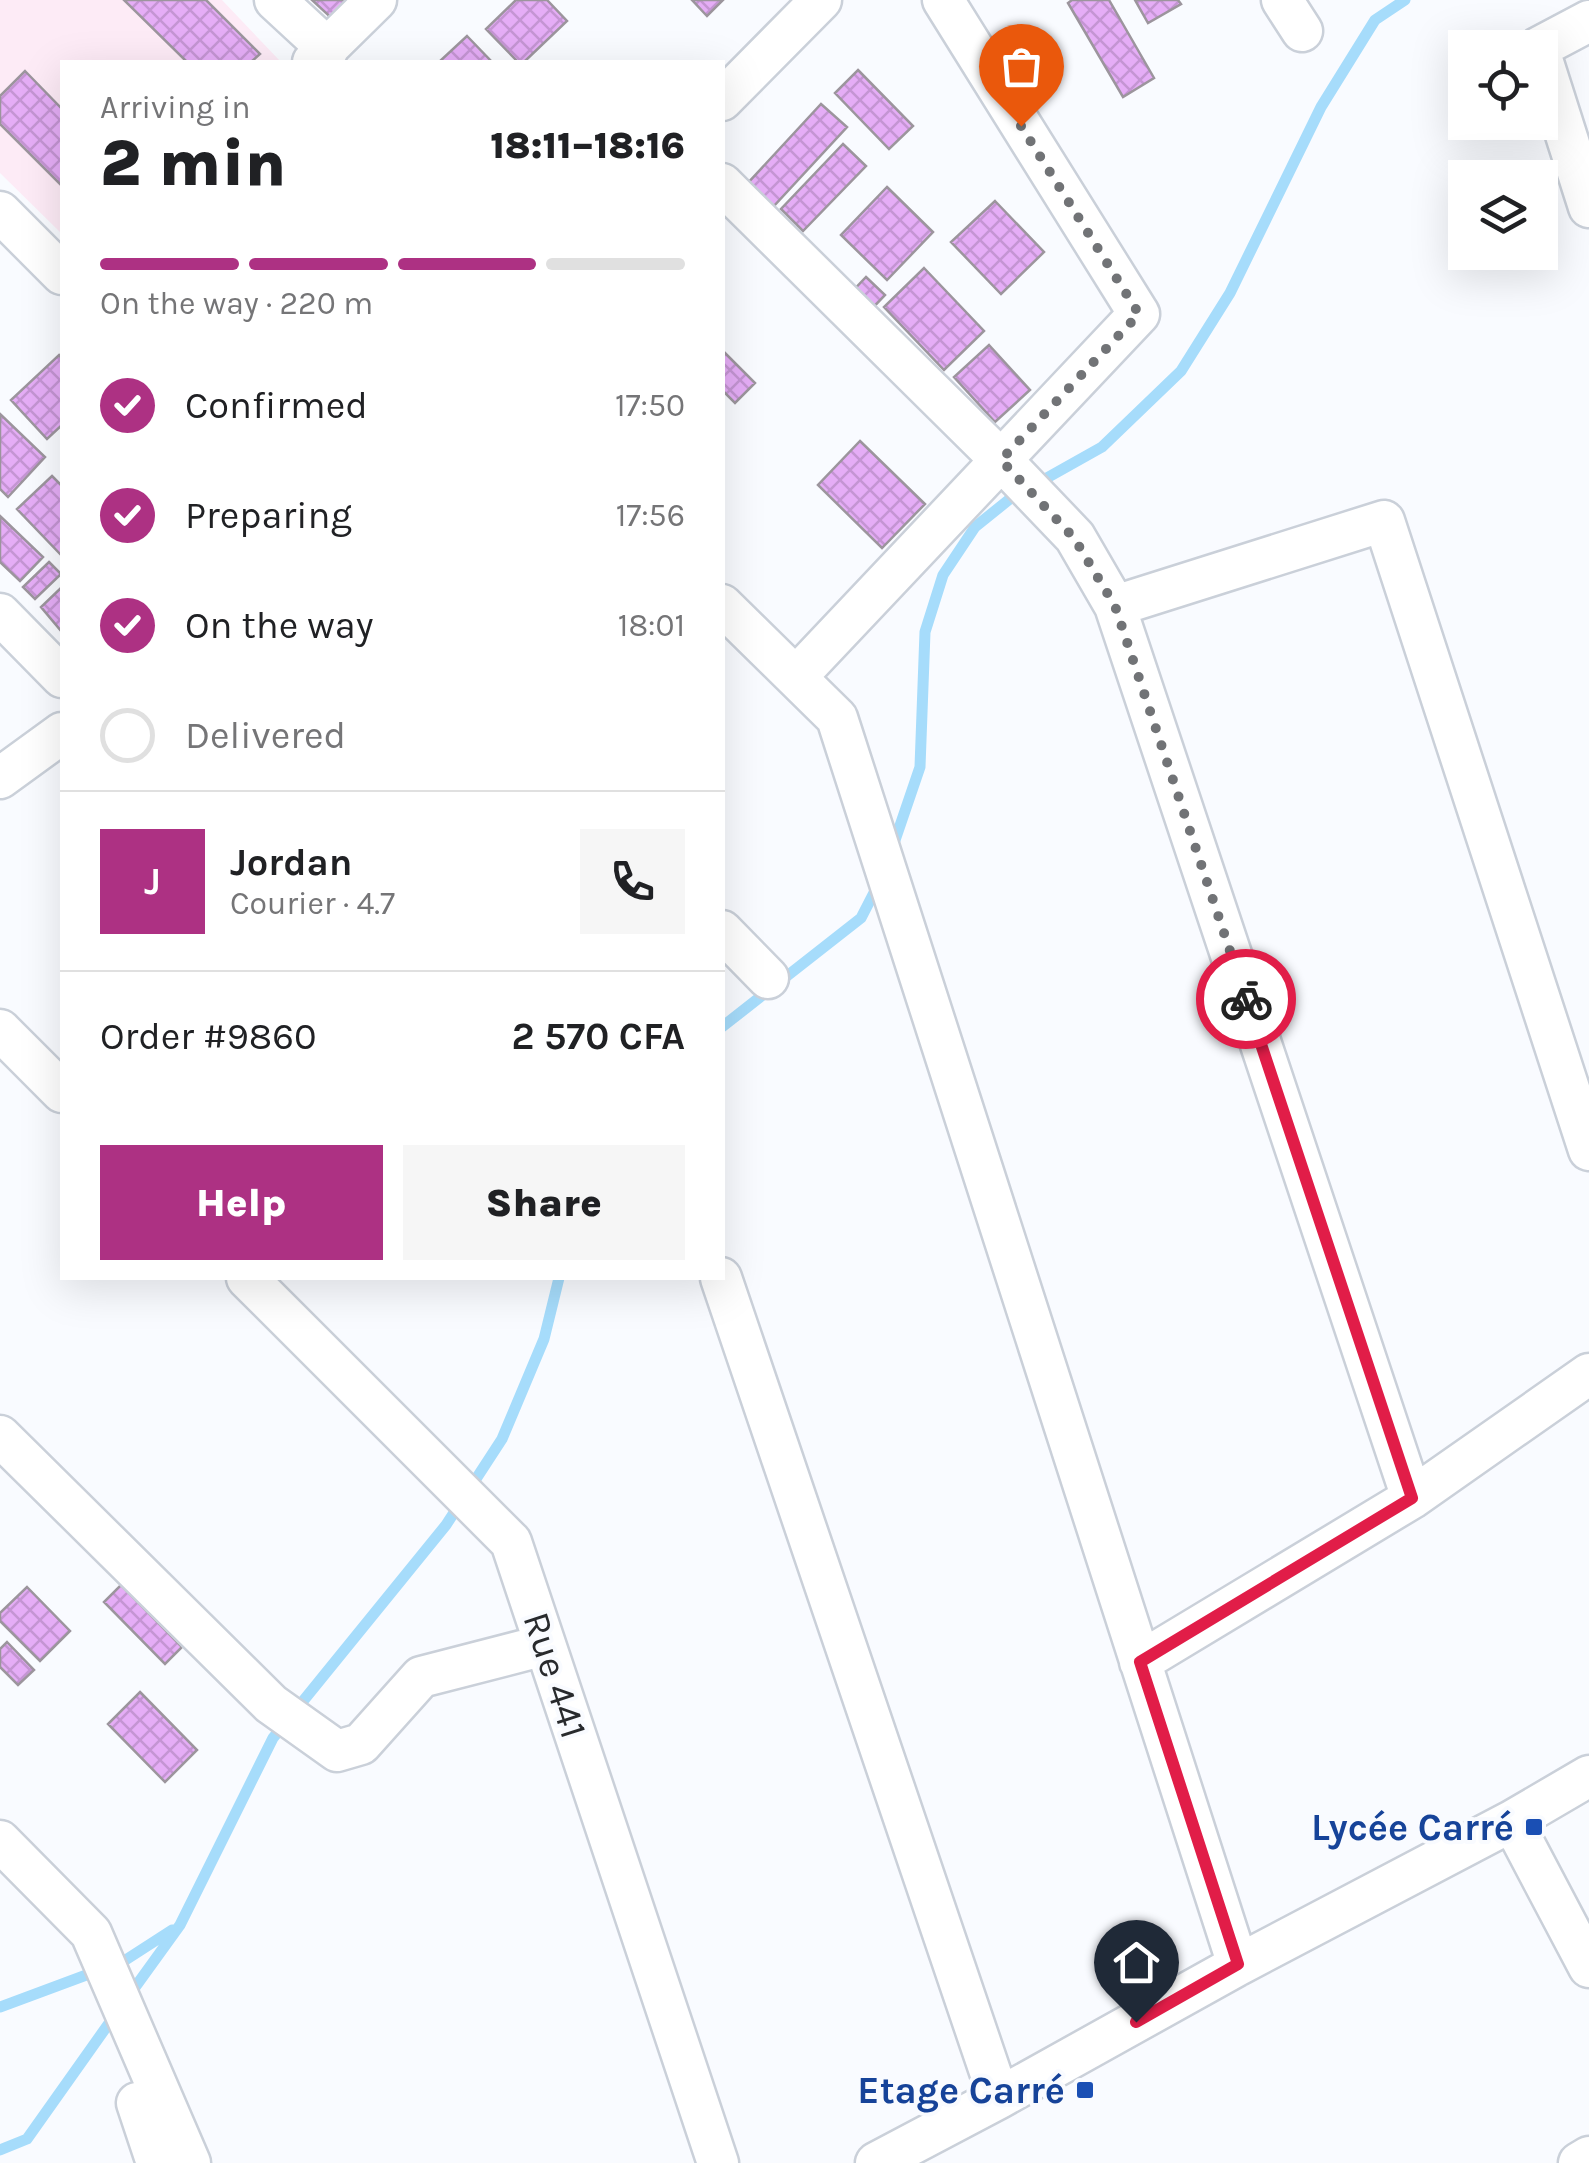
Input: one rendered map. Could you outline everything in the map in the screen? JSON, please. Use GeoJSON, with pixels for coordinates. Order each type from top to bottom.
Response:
{"type":"FeatureCollection","features":[{"type":"Feature","properties":{"kind":"street"},"geometry":{"type":"LineString","coordinates":[[275,0],[320,56],[376,0]]}},
{"type":"Feature","properties":{"kind":"street"},"geometry":{"type":"LineString","coordinates":[[725,97],[821,0]]}},
{"type":"Feature","properties":{"kind":"street"},"geometry":{"type":"LineString","coordinates":[[796,677],[1005,464],[1139,314],[942,0]]}},
{"type":"Feature","properties":{"kind":"street"},"geometry":{"type":"LineString","coordinates":[[1558,39],[1589,21]]}},
{"type":"Feature","properties":{"kind":"street"},"geometry":{"type":"LineString","coordinates":[[1558,110],[1589,207]]}},
{"type":"Feature","properties":{"kind":"street"},"geometry":{"type":"LineString","coordinates":[[725,187],[1005,464],[1074,538],[1115,606],[1412,1498]]}},
{"type":"Feature","properties":{"kind":"street"},"geometry":{"type":"LineString","coordinates":[[0,212],[60,272]]}},
{"type":"Feature","properties":{"kind":"street"},"geometry":{"type":"LineString","coordinates":[[1115,606],[1384,521],[1589,1150]]}},
{"type":"Feature","properties":{"kind":"street"},"geometry":{"type":"LineString","coordinates":[[725,608],[837,718],[1238,1964]]}},
{"type":"Feature","properties":{"kind":"street"},"geometry":{"type":"LineString","coordinates":[[0,614],[60,675]]}},
{"type":"Feature","properties":{"kind":"street"},"geometry":{"type":"LineString","coordinates":[[0,778],[60,733]]}},
{"type":"Feature","properties":{"kind":"street"},"geometry":{"type":"LineString","coordinates":[[725,934],[768,978]]}},
{"type":"Feature","properties":{"kind":"street"},"geometry":{"type":"LineString","coordinates":[[0,1030],[60,1090]]}},
{"type":"Feature","properties":{"kind":"street","name":"Rue 441"},"geometry":{"type":"LineString","coordinates":[[249,1280],[511,1542],[718,2163]]}},
{"type":"Feature","properties":{"kind":"street"},"geometry":{"type":"LineString","coordinates":[[722,1280],[999,2098]]}},
{"type":"Feature","properties":{"kind":"street"},"geometry":{"type":"LineString","coordinates":[[1140,1662],[1412,1498],[1589,1374]]}},
{"type":"Feature","properties":{"kind":"street"},"geometry":{"type":"LineString","coordinates":[[0,1436],[272,1704],[336,1751],[362,1744],[421,1677],[545,1645]]}},
{"type":"Feature","properties":{"kind":"street"},"geometry":{"type":"LineString","coordinates":[[876,2163],[927,2151],[999,2098],[1238,1964],[1512,1821],[1589,1776]]}},
{"type":"Feature","properties":{"kind":"street"},"geometry":{"type":"LineString","coordinates":[[1512,1821],[1589,1967]]}},
{"type":"Feature","properties":{"kind":"street"},"geometry":{"type":"LineString","coordinates":[[0,1841],[91,1934],[190,2163]]}},
{"type":"Feature","properties":{"kind":"street"},"geometry":{"type":"LineString","coordinates":[[138,2103],[157,2163]]}},
{"type":"Feature","properties":{"kind":"street"},"geometry":{"type":"LineString","coordinates":[[1579,2163],[1589,2158]]}},
{"type":"Feature","properties":{"kind":"shaded area"},"geometry":{"type":"Polygon","coordinates":[[[0,0],[222,0],[279,60],[60,60],[60,232],[0,173],[0,0]]]}},
{"type":"Feature","properties":{"kind":"building"},"geometry":{"type":"Polygon","coordinates":[[[124,0],[206,0],[260,54],[253,60],[185,60],[124,0]]]}},
{"type":"Feature","properties":{"kind":"building"},"geometry":{"type":"Polygon","coordinates":[[[312,0],[360,0],[338,24],[312,0]]]}},
{"type":"Feature","properties":{"kind":"building"},"geometry":{"type":"Polygon","coordinates":[[[516,0],[547,0],[567,21],[526,60],[516,60],[486,29],[516,0]]]}},
{"type":"Feature","properties":{"kind":"building"},"geometry":{"type":"Polygon","coordinates":[[[692,0],[723,0],[707,16],[692,0]]]}},
{"type":"Feature","properties":{"kind":"building"},"geometry":{"type":"Polygon","coordinates":[[[1109,0],[1154,78],[1123,97],[1068,3],[1109,0]]]}},
{"type":"Feature","properties":{"kind":"building"},"geometry":{"type":"Polygon","coordinates":[[[1135,0],[1178,0],[1181,4],[1148,23],[1135,0]]]}},
{"type":"Feature","properties":{"kind":"building"},"geometry":{"type":"Polygon","coordinates":[[[467,36],[490,60],[441,60],[467,36]]]}},
{"type":"Feature","properties":{"kind":"building"},"geometry":{"type":"Polygon","coordinates":[[[858,70],[913,126],[889,149],[835,93],[858,70]]]}},
{"type":"Feature","properties":{"kind":"building"},"geometry":{"type":"Polygon","coordinates":[[[25,71],[60,107],[60,184],[0,124],[0,96],[25,71]]]}},
{"type":"Feature","properties":{"kind":"building"},"geometry":{"type":"Polygon","coordinates":[[[821,104],[847,127],[773,207],[747,184],[821,104]]]}},
{"type":"Feature","properties":{"kind":"building"},"geometry":{"type":"Polygon","coordinates":[[[843,144],[866,166],[803,231],[781,209],[843,144]]]}},
{"type":"Feature","properties":{"kind":"building"},"geometry":{"type":"Polygon","coordinates":[[[887,187],[933,232],[887,280],[841,235],[887,187]]]}},
{"type":"Feature","properties":{"kind":"building"},"geometry":{"type":"Polygon","coordinates":[[[995,201],[1044,252],[1001,294],[951,242],[995,201]]]}},
{"type":"Feature","properties":{"kind":"building"},"geometry":{"type":"Polygon","coordinates":[[[924,268],[984,331],[944,370],[884,307],[924,268]]]}},
{"type":"Feature","properties":{"kind":"building"},"geometry":{"type":"Polygon","coordinates":[[[866,277],[885,295],[866,315],[847,297],[866,277]]]}},
{"type":"Feature","properties":{"kind":"building"},"geometry":{"type":"Polygon","coordinates":[[[989,345],[1030,390],[995,422],[954,377],[989,345]]]}},
{"type":"Feature","properties":{"kind":"building"},"geometry":{"type":"Polygon","coordinates":[[[725,353],[755,383],[735,403],[725,393],[725,353]]]}},
{"type":"Feature","properties":{"kind":"building"},"geometry":{"type":"Polygon","coordinates":[[[59,355],[60,427],[47,439],[11,400],[59,355]]]}},
{"type":"Feature","properties":{"kind":"building"},"geometry":{"type":"Polygon","coordinates":[[[0,414],[45,457],[8,497],[0,489],[0,414]]]}},
{"type":"Feature","properties":{"kind":"building"},"geometry":{"type":"Polygon","coordinates":[[[860,441],[925,504],[882,548],[818,485],[860,441]]]}},
{"type":"Feature","properties":{"kind":"building"},"geometry":{"type":"Polygon","coordinates":[[[52,476],[60,484],[60,554],[17,509],[52,476]]]}},
{"type":"Feature","properties":{"kind":"building"},"geometry":{"type":"Polygon","coordinates":[[[0,516],[43,557],[20,581],[0,562],[0,516]]]}},
{"type":"Feature","properties":{"kind":"building"},"geometry":{"type":"Polygon","coordinates":[[[49,562],[60,573],[35,599],[23,587],[49,562]]]}},
{"type":"Feature","properties":{"kind":"building"},"geometry":{"type":"Polygon","coordinates":[[[60,589],[60,630],[41,607],[60,589]]]}},
{"type":"Feature","properties":{"kind":"building"},"geometry":{"type":"Polygon","coordinates":[[[121,1585],[182,1647],[165,1664],[104,1602],[121,1585]]]}},
{"type":"Feature","properties":{"kind":"building"},"geometry":{"type":"Polygon","coordinates":[[[27,1587],[70,1631],[40,1661],[0,1621],[0,1613],[27,1587]]]}},
{"type":"Feature","properties":{"kind":"building"},"geometry":{"type":"Polygon","coordinates":[[[7,1642],[34,1670],[18,1685],[0,1667],[0,1649],[7,1642]]]}},
{"type":"Feature","properties":{"kind":"building"},"geometry":{"type":"Polygon","coordinates":[[[140,1692],[197,1750],[165,1782],[108,1724],[140,1692]]]}},
{"type":"Feature","properties":{"kind":"waterway"},"geometry":{"type":"LineString","coordinates":[[891,852],[920,767],[925,632],[943,575],[975,527],[1011,498],[1102,447],[1181,371],[1230,293],[1321,107],[1375,20],[1405,0]]}},
{"type":"Feature","properties":{"kind":"waterway"},"geometry":{"type":"LineString","coordinates":[[725,1025],[861,918],[879,883]]}},
{"type":"Feature","properties":{"kind":"waterway"},"geometry":{"type":"LineString","coordinates":[[128,1997],[180,1925],[273,1738],[446,1525],[502,1439],[544,1339],[559,1280]]}},
{"type":"Feature","properties":{"kind":"waterway"},"geometry":{"type":"LineString","coordinates":[[0,2007],[124,1961],[172,1930]]}},
{"type":"Feature","properties":{"kind":"waterway"},"geometry":{"type":"LineString","coordinates":[[0,2150],[27,2139],[117,2012]]}},
{"type":"Feature","properties":{"kind":"way so far"},"geometry":{"type":"LineString","coordinates":[[1021,126],[1139,314],[1001,460],[1074,538],[1115,606],[1246,999]]}},
{"type":"Feature","properties":{"kind":"place","name":"Lycée Carré"},"geometry":{"type":"Point","coordinates":[1534,1827]}},
{"type":"Feature","properties":{"kind":"place","name":"Etage Carré"},"geometry":{"type":"Point","coordinates":[1085,2090]}},
{"type":"Feature","properties":{"kind":"route"},"geometry":{"type":"LineString","coordinates":[[1136,2022],[1238,1964],[1140,1662],[1412,1498],[1246,999]]}}]}
